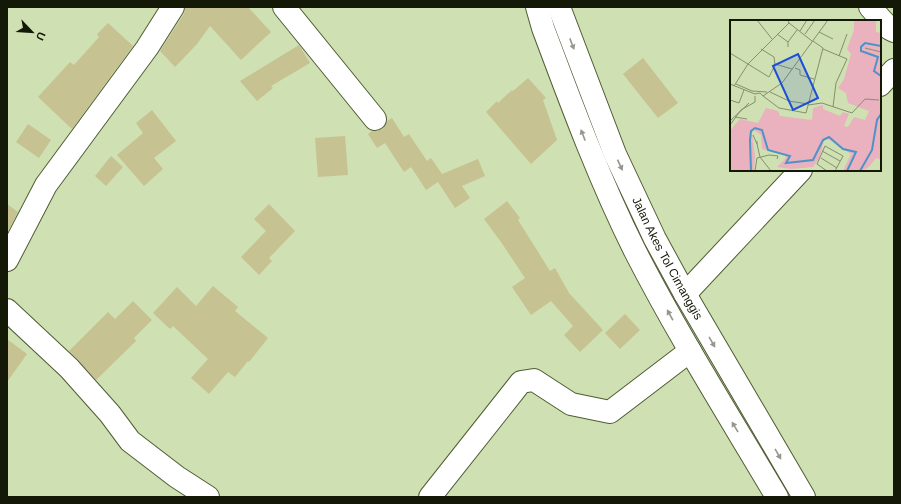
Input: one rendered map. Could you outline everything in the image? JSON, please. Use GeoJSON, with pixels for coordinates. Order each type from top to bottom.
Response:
{"type":"FeatureCollection","features":[{"type":"Feature","properties":{"kind":"street"},"geometry":{"type":"LineString","coordinates":[[7,260],[46,185],[147,48],[173,7]]}},
{"type":"Feature","properties":{"kind":"street"},"geometry":{"type":"LineString","coordinates":[[284,7],[375,119]]}},
{"type":"Feature","properties":{"kind":"street","name":"Jalan Akes Tol Cimanggis"},"geometry":{"type":"LineString","coordinates":[[537,7],[543,28],[590,153],[635,251],[690,351],[777,497]]}},
{"type":"Feature","properties":{"kind":"street","name":"Jalan Akes Tol Cimanggis"},"geometry":{"type":"LineString","coordinates":[[559,7],[614,154],[655,239],[685,294],[804,497]]}},
{"type":"Feature","properties":{"kind":"street"},"geometry":{"type":"LineString","coordinates":[[870,7],[890,29],[894,31]]}},
{"type":"Feature","properties":{"kind":"street"},"geometry":{"type":"LineString","coordinates":[[881,84],[894,70]]}},
{"type":"Feature","properties":{"kind":"street"},"geometry":{"type":"LineString","coordinates":[[685,294],[799,171]]}},
{"type":"Feature","properties":{"kind":"street"},"geometry":{"type":"LineString","coordinates":[[635,251],[655,239]]}},
{"type":"Feature","properties":{"kind":"street"},"geometry":{"type":"LineString","coordinates":[[7,310],[69,368],[110,414],[130,441],[177,477],[208,497]]}},
{"type":"Feature","properties":{"kind":"street"},"geometry":{"type":"LineString","coordinates":[[430,497],[521,382],[534,380],[571,404],[610,412],[690,351]]}},
{"type":"Feature","properties":{"kind":"building"},"geometry":{"type":"Polygon","coordinates":[[[185,7],[248,7],[271,32],[241,60],[210,26],[197,44],[175,67],[160,51],[184,14],[185,7]]]}},
{"type":"Feature","properties":{"kind":"building"},"geometry":{"type":"Polygon","coordinates":[[[108,23],[133,46],[72,129],[38,97],[70,62],[74,65],[99,37],[97,34],[108,23]]]}},
{"type":"Feature","properties":{"kind":"building"},"geometry":{"type":"Polygon","coordinates":[[[299,45],[310,63],[271,86],[273,88],[257,101],[240,81],[299,45]]]}},
{"type":"Feature","properties":{"kind":"building"},"geometry":{"type":"Polygon","coordinates":[[[643,58],[678,103],[658,118],[623,74],[643,58]]]}},
{"type":"Feature","properties":{"kind":"building"},"geometry":{"type":"Polygon","coordinates":[[[528,78],[546,98],[543,100],[557,140],[531,164],[486,112],[497,101],[498,103],[528,78]]]}},
{"type":"Feature","properties":{"kind":"building"},"geometry":{"type":"Polygon","coordinates":[[[152,110],[176,141],[154,158],[163,169],[144,186],[117,155],[143,133],[136,123],[152,110]]]}},
{"type":"Feature","properties":{"kind":"building"},"geometry":{"type":"Polygon","coordinates":[[[392,118],[404,137],[409,134],[427,161],[431,158],[442,174],[478,159],[485,176],[462,186],[470,198],[455,208],[438,182],[426,190],[411,167],[404,172],[385,143],[377,148],[368,134],[372,131],[383,129],[387,121],[392,118]]]}},
{"type":"Feature","properties":{"kind":"building"},"geometry":{"type":"Polygon","coordinates":[[[28,124],[51,140],[39,158],[16,142],[28,124]]]}},
{"type":"Feature","properties":{"kind":"building"},"geometry":{"type":"Polygon","coordinates":[[[345,136],[348,175],[318,177],[315,138],[345,136]]]}},
{"type":"Feature","properties":{"kind":"building"},"geometry":{"type":"Polygon","coordinates":[[[111,156],[123,167],[106,186],[95,176],[111,156]]]}},
{"type":"Feature","properties":{"kind":"building"},"geometry":{"type":"Polygon","coordinates":[[[507,201],[520,218],[518,220],[550,271],[555,268],[569,293],[603,330],[580,352],[564,335],[573,326],[551,301],[531,315],[512,287],[525,278],[484,219],[507,201]]]}},
{"type":"Feature","properties":{"kind":"building"},"geometry":{"type":"Polygon","coordinates":[[[7,204],[18,212],[7,233],[7,204]]]}},
{"type":"Feature","properties":{"kind":"building"},"geometry":{"type":"Polygon","coordinates":[[[269,204],[295,231],[269,258],[272,261],[259,275],[241,257],[266,231],[254,219],[269,204]]]}},
{"type":"Feature","properties":{"kind":"building"},"geometry":{"type":"Polygon","coordinates":[[[213,286],[238,307],[235,311],[268,338],[235,377],[228,372],[209,394],[191,378],[208,359],[173,326],[170,329],[153,313],[177,287],[196,306],[213,286]]]}},
{"type":"Feature","properties":{"kind":"building"},"geometry":{"type":"Polygon","coordinates":[[[133,301],[152,320],[134,338],[136,341],[96,380],[69,351],[108,312],[115,319],[133,301]]]}},
{"type":"Feature","properties":{"kind":"building"},"geometry":{"type":"Polygon","coordinates":[[[625,314],[640,330],[620,349],[605,333],[625,314]]]}},
{"type":"Feature","properties":{"kind":"building"},"geometry":{"type":"Polygon","coordinates":[[[7,339],[27,354],[7,382],[7,339]]]}}]}
